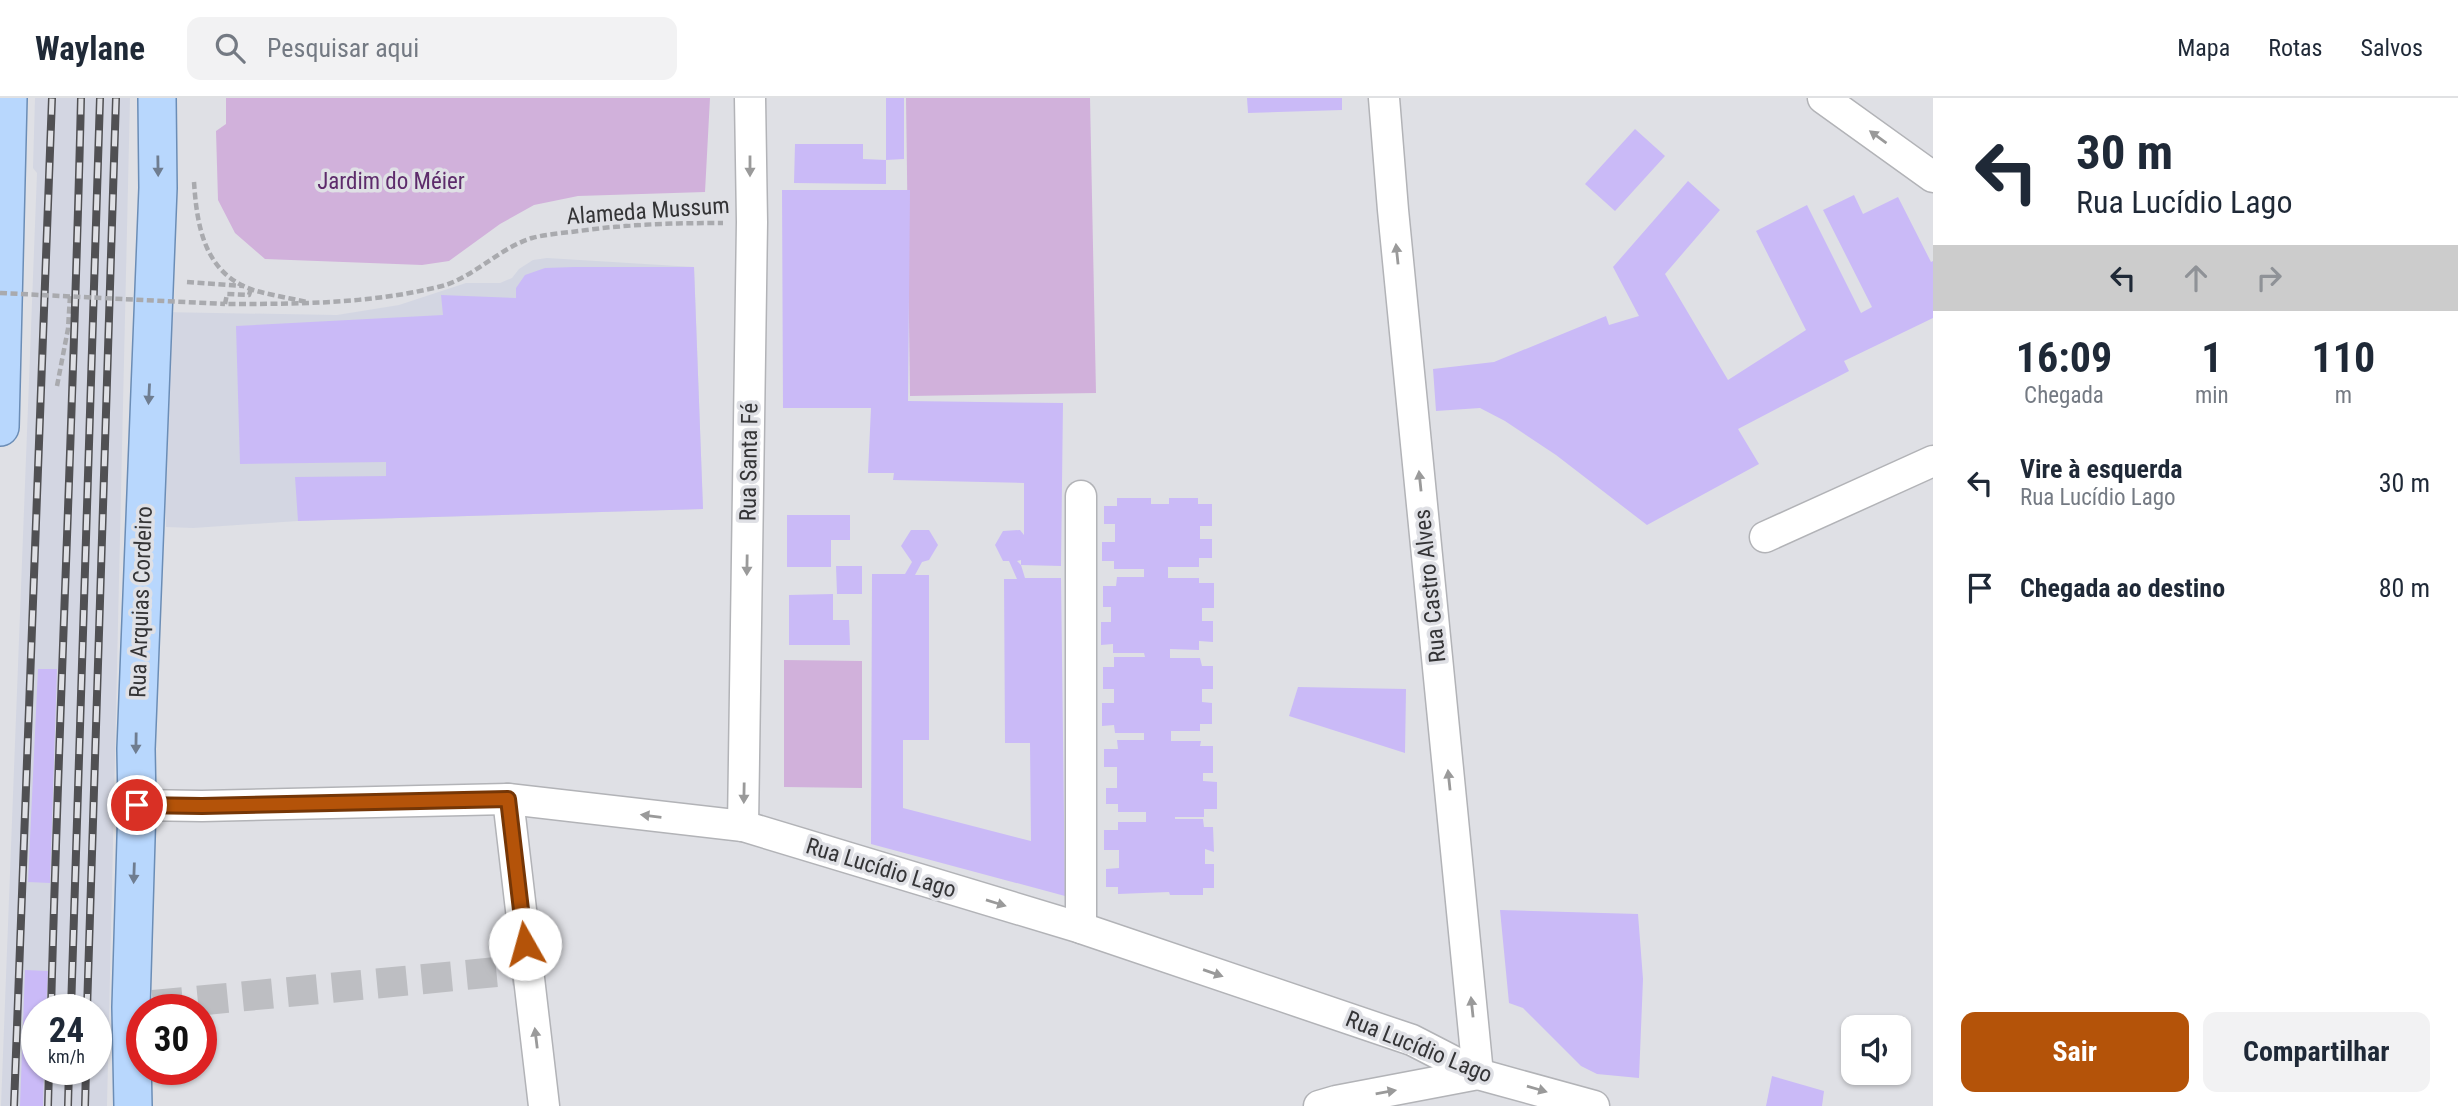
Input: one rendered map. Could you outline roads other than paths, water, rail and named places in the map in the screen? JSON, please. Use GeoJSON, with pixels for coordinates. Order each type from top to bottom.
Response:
{"type":"FeatureCollection","features":[{"type":"Feature","properties":{"kind":"main road"},"geometry":{"type":"LineString","coordinates":[[0,427],[8,98]]}},
{"type":"Feature","properties":{"kind":"main road","name":"Rua Arquias Cordeiro"},"geometry":{"type":"LineString","coordinates":[[133,1106],[142,1006],[137,722],[158,188],[157,98]]}},
{"type":"Feature","properties":{"kind":"street","name":"Rua Santa Fé"},"geometry":{"type":"LineString","coordinates":[[743,827],[752,222],[750,98]]}},
{"type":"Feature","properties":{"kind":"street","name":"Rua Castro Alves"},"geometry":{"type":"LineString","coordinates":[[1384,98],[1478,1074]]}},
{"type":"Feature","properties":{"kind":"street"},"geometry":{"type":"LineString","coordinates":[[1823,98],[1933,177]]}},
{"type":"Feature","properties":{"kind":"street"},"geometry":{"type":"LineString","coordinates":[[1765,537],[1933,461]]}},
{"type":"Feature","properties":{"kind":"street"},"geometry":{"type":"LineString","coordinates":[[1081,496],[1081,928]]}},
{"type":"Feature","properties":{"kind":"street","name":"Rua Lucídio Lago"},"geometry":{"type":"LineString","coordinates":[[137,805],[508,799],[743,827],[1081,928],[1412,1041],[1478,1074],[1594,1106]]}},
{"type":"Feature","properties":{"kind":"street"},"geometry":{"type":"LineString","coordinates":[[508,799],[544,1106]]}},
{"type":"Feature","properties":{"kind":"street"},"geometry":{"type":"LineString","coordinates":[[1319,1106],[1478,1074]]}},
{"type":"Feature","properties":{"kind":"tunnel"},"geometry":{"type":"LineString","coordinates":[[217,999],[528,969]]}},
{"type":"Feature","properties":{"kind":"railway"},"geometry":{"type":"LineString","coordinates":[[14,1106],[52,98]]}},
{"type":"Feature","properties":{"kind":"railway"},"geometry":{"type":"LineString","coordinates":[[51,994],[81,98]]}},
{"type":"Feature","properties":{"kind":"railway"},"geometry":{"type":"LineString","coordinates":[[72,994],[100,98]]}},
{"type":"Feature","properties":{"kind":"railway"},"geometry":{"type":"LineString","coordinates":[[88,994],[116,98]]}},
{"type":"Feature","properties":{"kind":"railway"},"geometry":{"type":"LineString","coordinates":[[48,1106],[49,1085]]}},
{"type":"Feature","properties":{"kind":"railway"},"geometry":{"type":"LineString","coordinates":[[68,1106],[69,1085]]}},
{"type":"Feature","properties":{"kind":"railway"},"geometry":{"type":"LineString","coordinates":[[85,1106],[86,1085]]}},
{"type":"Feature","properties":{"kind":"park label","name":"Jardim do Méier"},"geometry":{"type":"Point","coordinates":[391,181]}}]}
